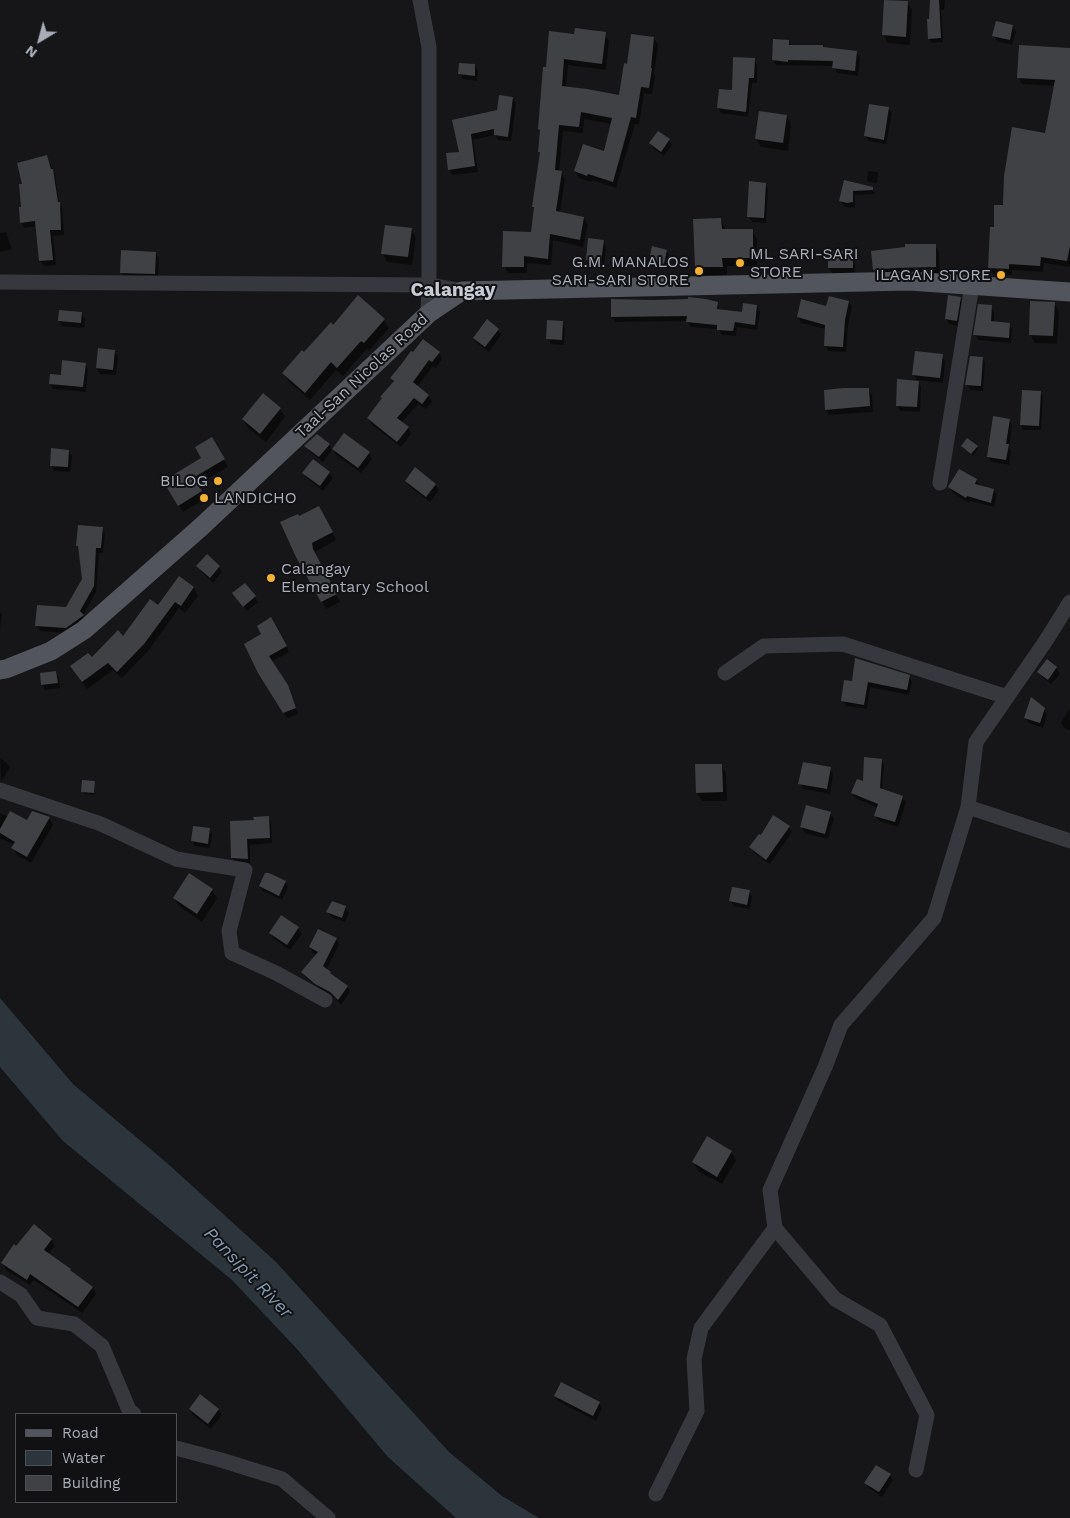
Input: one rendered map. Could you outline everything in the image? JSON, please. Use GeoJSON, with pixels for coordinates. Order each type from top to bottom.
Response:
{"type":"FeatureCollection","features":[{"type":"Feature","properties":{"kind":"main road"},"geometry":{"type":"LineString","coordinates":[[462,291],[909,281],[1070,292]]}},
{"type":"Feature","properties":{"kind":"main road","name":"Taal-San Nicolas Road"},"geometry":{"type":"LineString","coordinates":[[0,670],[51,651],[84,630],[201,527],[428,314],[462,291]]}},
{"type":"Feature","properties":{"kind":"street"},"geometry":{"type":"LineString","coordinates":[[420,0],[429,48],[428,314]]}},
{"type":"Feature","properties":{"kind":"street"},"geometry":{"type":"LineString","coordinates":[[0,282],[429,284],[462,291]]}},
{"type":"Feature","properties":{"kind":"street"},"geometry":{"type":"LineString","coordinates":[[940,483],[972,285]]}},
{"type":"Feature","properties":{"kind":"street"},"geometry":{"type":"LineString","coordinates":[[916,1470],[927,1415],[880,1325],[835,1299],[775,1228],[770,1190],[826,1067],[841,1025],[934,918],[968,807],[976,742],[1045,642],[1070,602]]}},
{"type":"Feature","properties":{"kind":"street"},"geometry":{"type":"LineString","coordinates":[[725,673],[764,646],[843,644],[1007,697]]}},
{"type":"Feature","properties":{"kind":"street"},"geometry":{"type":"LineString","coordinates":[[0,790],[101,824],[176,859],[244,870],[228,931],[232,952],[276,973],[325,1000]]}},
{"type":"Feature","properties":{"kind":"street"},"geometry":{"type":"LineString","coordinates":[[968,807],[1070,841]]}},
{"type":"Feature","properties":{"kind":"street"},"geometry":{"type":"LineString","coordinates":[[656,1494],[697,1411],[694,1358],[701,1328],[775,1228]]}},
{"type":"Feature","properties":{"kind":"street"},"geometry":{"type":"LineString","coordinates":[[0,1282],[21,1296],[37,1318],[74,1324],[102,1346],[129,1410],[133,1413]]}},
{"type":"Feature","properties":{"kind":"street"},"geometry":{"type":"LineString","coordinates":[[178,1449],[282,1479],[328,1518]]}},
{"type":"Feature","properties":{"kind":"water","name":"Pansipit River"},"geometry":{"type":"Polygon","coordinates":[[[0,998],[73,1084],[167,1163],[276,1262],[449,1452],[502,1496],[539,1518],[456,1518],[388,1457],[297,1349],[232,1280],[63,1141],[0,1067],[0,998]]]}},
{"type":"Feature","properties":{"kind":"building"},"geometry":{"type":"Polygon","coordinates":[[[884,0],[908,1],[906,37],[882,35],[884,0]]]}},
{"type":"Feature","properties":{"kind":"building"},"geometry":{"type":"Polygon","coordinates":[[[930,0],[939,0],[941,38],[928,39],[927,19],[929,19],[930,0]]]}},
{"type":"Feature","properties":{"kind":"building"},"geometry":{"type":"Polygon","coordinates":[[[996,21],[1013,25],[1010,40],[992,36],[996,21]]]}},
{"type":"Feature","properties":{"kind":"building"},"geometry":{"type":"Polygon","coordinates":[[[575,28],[606,32],[602,64],[564,59],[562,86],[619,95],[624,63],[627,64],[631,34],[654,37],[649,88],[641,87],[636,118],[631,117],[613,182],[574,171],[583,144],[604,151],[612,118],[581,112],[579,127],[559,125],[555,170],[562,171],[556,211],[584,217],[580,240],[550,234],[548,259],[524,256],[524,267],[502,267],[503,231],[531,232],[534,207],[532,207],[540,152],[538,152],[540,130],[538,129],[543,67],[546,67],[549,31],[574,34],[575,28]]]}},
{"type":"Feature","properties":{"kind":"building"},"geometry":{"type":"Polygon","coordinates":[[[773,39],[789,40],[789,45],[823,45],[823,47],[857,51],[855,71],[832,68],[833,61],[788,60],[788,62],[772,60],[773,39]]]}},
{"type":"Feature","properties":{"kind":"building"},"geometry":{"type":"Polygon","coordinates":[[[1019,45],[1070,48],[1070,246],[1067,261],[1041,257],[1040,266],[1009,264],[1009,269],[988,268],[990,227],[994,227],[994,205],[1003,205],[1004,176],[1012,127],[1045,133],[1055,80],[1017,78],[1019,45]]]}},
{"type":"Feature","properties":{"kind":"building"},"geometry":{"type":"Polygon","coordinates":[[[733,57],[755,58],[754,78],[749,78],[746,112],[717,108],[719,89],[732,90],[733,57]]]}},
{"type":"Feature","properties":{"kind":"building"},"geometry":{"type":"Polygon","coordinates":[[[459,63],[475,64],[475,76],[458,74],[459,63]]]}},
{"type":"Feature","properties":{"kind":"building"},"geometry":{"type":"Polygon","coordinates":[[[499,95],[513,97],[508,137],[494,135],[494,129],[471,134],[475,166],[448,170],[446,153],[459,152],[452,120],[497,110],[499,95]]]}},
{"type":"Feature","properties":{"kind":"building"},"geometry":{"type":"Polygon","coordinates":[[[869,104],[889,107],[884,140],[864,136],[869,104]]]}},
{"type":"Feature","properties":{"kind":"building"},"geometry":{"type":"Polygon","coordinates":[[[759,111],[787,115],[783,143],[755,139],[759,111]]]}},
{"type":"Feature","properties":{"kind":"building"},"geometry":{"type":"Polygon","coordinates":[[[658,131],[670,139],[661,152],[649,143],[658,131]]]}},
{"type":"Feature","properties":{"kind":"building"},"geometry":{"type":"Polygon","coordinates":[[[47,155],[51,169],[53,169],[58,202],[60,202],[61,230],[50,230],[53,260],[39,261],[35,221],[20,223],[19,184],[22,184],[17,163],[47,155]]]}},
{"type":"Feature","properties":{"kind":"building"},"geometry":{"type":"Polygon","coordinates":[[[844,180],[873,187],[873,190],[853,191],[853,202],[839,201],[844,180]]]}},
{"type":"Feature","properties":{"kind":"building"},"geometry":{"type":"Polygon","coordinates":[[[749,181],[766,183],[764,218],[747,217],[749,181]]]}},
{"type":"Feature","properties":{"kind":"building"},"geometry":{"type":"Polygon","coordinates":[[[721,218],[722,229],[753,229],[753,258],[722,258],[723,267],[695,267],[693,219],[721,218]]]}},
{"type":"Feature","properties":{"kind":"building"},"geometry":{"type":"Polygon","coordinates":[[[385,225],[412,228],[408,257],[381,254],[385,225]]]}},
{"type":"Feature","properties":{"kind":"building"},"geometry":{"type":"Polygon","coordinates":[[[588,238],[604,240],[601,262],[586,260],[588,238]]]}},
{"type":"Feature","properties":{"kind":"building"},"geometry":{"type":"Polygon","coordinates":[[[905,244],[936,244],[936,267],[873,270],[871,251],[905,247],[905,244]]]}},
{"type":"Feature","properties":{"kind":"building"},"geometry":{"type":"Polygon","coordinates":[[[652,246],[667,250],[664,264],[649,260],[652,246]]]}},
{"type":"Feature","properties":{"kind":"building"},"geometry":{"type":"Polygon","coordinates":[[[121,250],[156,252],[155,274],[120,273],[121,250]]]}},
{"type":"Feature","properties":{"kind":"building"},"geometry":{"type":"Polygon","coordinates":[[[828,251],[853,251],[853,268],[828,268],[828,251]]]}},
{"type":"Feature","properties":{"kind":"building"},"geometry":{"type":"Polygon","coordinates":[[[358,295],[385,319],[364,343],[361,341],[337,368],[331,362],[305,393],[282,373],[302,350],[304,352],[331,322],[333,325],[358,295]]]}},
{"type":"Feature","properties":{"kind":"building"},"geometry":{"type":"Polygon","coordinates":[[[948,295],[961,297],[957,321],[945,319],[948,295]]]}},
{"type":"Feature","properties":{"kind":"building"},"geometry":{"type":"Polygon","coordinates":[[[829,296],[849,301],[845,320],[843,347],[824,346],[825,325],[797,317],[801,299],[826,306],[829,296]]]}},
{"type":"Feature","properties":{"kind":"building"},"geometry":{"type":"Polygon","coordinates":[[[688,297],[718,302],[717,309],[742,312],[743,303],[757,305],[755,325],[735,322],[733,331],[717,330],[717,325],[686,322],[687,316],[611,317],[611,299],[652,300],[688,299],[688,297]]]}},
{"type":"Feature","properties":{"kind":"building"},"geometry":{"type":"Polygon","coordinates":[[[1030,301],[1055,302],[1053,336],[1029,335],[1030,301]]]}},
{"type":"Feature","properties":{"kind":"building"},"geometry":{"type":"Polygon","coordinates":[[[978,304],[992,305],[991,321],[1010,323],[1009,338],[973,335],[978,304]]]}},
{"type":"Feature","properties":{"kind":"building"},"geometry":{"type":"Polygon","coordinates":[[[59,310],[82,312],[81,323],[58,321],[59,310]]]}},
{"type":"Feature","properties":{"kind":"building"},"geometry":{"type":"Polygon","coordinates":[[[487,319],[499,329],[485,347],[473,338],[487,319]]]}},
{"type":"Feature","properties":{"kind":"building"},"geometry":{"type":"Polygon","coordinates":[[[547,320],[563,321],[562,340],[546,339],[547,320]]]}},
{"type":"Feature","properties":{"kind":"building"},"geometry":{"type":"Polygon","coordinates":[[[423,339],[440,352],[432,362],[429,360],[413,382],[429,395],[422,404],[414,398],[397,418],[409,427],[397,442],[367,418],[382,398],[380,397],[394,381],[390,378],[423,339]]]}},
{"type":"Feature","properties":{"kind":"building"},"geometry":{"type":"Polygon","coordinates":[[[98,348],[115,350],[113,370],[96,368],[98,348]]]}},
{"type":"Feature","properties":{"kind":"building"},"geometry":{"type":"Polygon","coordinates":[[[915,351],[943,354],[940,378],[912,375],[915,351]]]}},
{"type":"Feature","properties":{"kind":"building"},"geometry":{"type":"Polygon","coordinates":[[[970,356],[983,357],[981,386],[965,385],[970,356]]]}},
{"type":"Feature","properties":{"kind":"building"},"geometry":{"type":"Polygon","coordinates":[[[62,360],[86,363],[83,387],[49,384],[50,374],[61,375],[62,360]]]}},
{"type":"Feature","properties":{"kind":"building"},"geometry":{"type":"Polygon","coordinates":[[[897,379],[919,381],[917,407],[896,406],[897,379]]]}},
{"type":"Feature","properties":{"kind":"building"},"geometry":{"type":"Polygon","coordinates":[[[869,388],[870,406],[825,410],[824,390],[869,388]]]}},
{"type":"Feature","properties":{"kind":"building"},"geometry":{"type":"Polygon","coordinates":[[[1022,390],[1041,391],[1039,426],[1020,425],[1022,390]]]}},
{"type":"Feature","properties":{"kind":"building"},"geometry":{"type":"Polygon","coordinates":[[[263,393],[281,408],[260,434],[242,419],[263,393]]]}},
{"type":"Feature","properties":{"kind":"building"},"geometry":{"type":"Polygon","coordinates":[[[993,416],[1010,419],[1006,444],[1009,444],[1006,460],[987,457],[993,416]]]}},
{"type":"Feature","properties":{"kind":"building"},"geometry":{"type":"Polygon","coordinates":[[[344,433],[370,452],[358,468],[332,449],[344,433]]]}},
{"type":"Feature","properties":{"kind":"building"},"geometry":{"type":"Polygon","coordinates":[[[317,434],[330,444],[319,457],[304,446],[317,434]]]}},
{"type":"Feature","properties":{"kind":"building"},"geometry":{"type":"Polygon","coordinates":[[[212,437],[225,459],[193,478],[202,491],[178,506],[163,481],[201,458],[195,447],[212,437]]]}},
{"type":"Feature","properties":{"kind":"building"},"geometry":{"type":"Polygon","coordinates":[[[967,438],[978,446],[971,454],[961,446],[967,438]]]}},
{"type":"Feature","properties":{"kind":"building"},"geometry":{"type":"Polygon","coordinates":[[[51,448],[69,450],[68,467],[50,466],[51,448]]]}},
{"type":"Feature","properties":{"kind":"building"},"geometry":{"type":"Polygon","coordinates":[[[313,459],[330,472],[320,486],[302,473],[313,459]]]}},
{"type":"Feature","properties":{"kind":"building"},"geometry":{"type":"Polygon","coordinates":[[[415,467],[436,484],[426,497],[405,481],[415,467]]]}},
{"type":"Feature","properties":{"kind":"building"},"geometry":{"type":"Polygon","coordinates":[[[959,469],[977,479],[975,484],[994,489],[991,503],[967,496],[966,498],[948,487],[959,469]]]}},
{"type":"Feature","properties":{"kind":"building"},"geometry":{"type":"Polygon","coordinates":[[[319,506],[333,532],[312,543],[313,549],[337,594],[321,602],[296,557],[280,522],[298,514],[299,516],[319,506]]]}},
{"type":"Feature","properties":{"kind":"building"},"geometry":{"type":"Polygon","coordinates":[[[78,525],[103,527],[101,548],[96,548],[94,586],[80,611],[84,615],[66,628],[35,626],[37,605],[66,607],[82,579],[78,546],[76,546],[78,525]]]}},
{"type":"Feature","properties":{"kind":"building"},"geometry":{"type":"Polygon","coordinates":[[[207,554],[220,566],[210,578],[196,566],[207,554]]]}},
{"type":"Feature","properties":{"kind":"building"},"geometry":{"type":"Polygon","coordinates":[[[179,576],[194,587],[181,606],[175,602],[144,644],[117,672],[108,663],[82,682],[70,666],[88,653],[92,657],[118,630],[123,636],[150,599],[158,605],[179,576]]]}},
{"type":"Feature","properties":{"kind":"building"},"geometry":{"type":"Polygon","coordinates":[[[245,583],[256,596],[243,607],[232,593],[245,583]]]}},
{"type":"Feature","properties":{"kind":"building"},"geometry":{"type":"Polygon","coordinates":[[[271,617],[287,646],[269,656],[288,685],[296,708],[283,713],[258,673],[244,644],[261,634],[257,626],[271,617]]]}},
{"type":"Feature","properties":{"kind":"building"},"geometry":{"type":"Polygon","coordinates":[[[855,658],[910,675],[907,690],[868,682],[864,705],[841,701],[844,680],[852,681],[855,658]]]}},
{"type":"Feature","properties":{"kind":"building"},"geometry":{"type":"Polygon","coordinates":[[[1047,659],[1057,667],[1048,680],[1037,672],[1047,659]]]}},
{"type":"Feature","properties":{"kind":"building"},"geometry":{"type":"Polygon","coordinates":[[[56,671],[58,683],[41,685],[40,673],[56,671]]]}},
{"type":"Feature","properties":{"kind":"building"},"geometry":{"type":"Polygon","coordinates":[[[1031,697],[1045,708],[1040,723],[1024,718],[1031,697]]]}},
{"type":"Feature","properties":{"kind":"building"},"geometry":{"type":"Polygon","coordinates":[[[864,757],[882,759],[880,788],[903,796],[895,822],[874,816],[878,804],[851,793],[857,779],[863,781],[864,757]]]}},
{"type":"Feature","properties":{"kind":"building"},"geometry":{"type":"Polygon","coordinates":[[[803,762],[831,767],[827,789],[798,784],[803,762]]]}},
{"type":"Feature","properties":{"kind":"building"},"geometry":{"type":"Polygon","coordinates":[[[695,764],[722,764],[723,792],[696,793],[695,764]]]}},
{"type":"Feature","properties":{"kind":"building"},"geometry":{"type":"Polygon","coordinates":[[[82,780],[95,781],[94,793],[81,792],[82,780]]]}},
{"type":"Feature","properties":{"kind":"building"},"geometry":{"type":"Polygon","coordinates":[[[806,805],[831,812],[825,834],[800,827],[806,805]]]}},
{"type":"Feature","properties":{"kind":"building"},"geometry":{"type":"Polygon","coordinates":[[[10,811],[27,820],[32,811],[50,817],[27,857],[11,848],[15,842],[0,833],[0,829],[10,811]]]}},
{"type":"Feature","properties":{"kind":"building"},"geometry":{"type":"Polygon","coordinates":[[[773,815],[790,826],[766,860],[749,847],[759,834],[761,835],[773,815]]]}},
{"type":"Feature","properties":{"kind":"building"},"geometry":{"type":"Polygon","coordinates":[[[269,816],[270,838],[247,839],[248,859],[231,858],[230,821],[254,820],[253,817],[269,816]]]}},
{"type":"Feature","properties":{"kind":"building"},"geometry":{"type":"Polygon","coordinates":[[[193,826],[210,828],[208,844],[191,841],[193,826]]]}},
{"type":"Feature","properties":{"kind":"building"},"geometry":{"type":"Polygon","coordinates":[[[189,873],[213,889],[197,914],[173,898],[189,873]]]}},
{"type":"Feature","properties":{"kind":"building"},"geometry":{"type":"Polygon","coordinates":[[[265,873],[286,881],[279,896],[259,886],[265,873]]]}},
{"type":"Feature","properties":{"kind":"building"},"geometry":{"type":"Polygon","coordinates":[[[732,887],[750,890],[747,905],[729,901],[732,887]]]}},
{"type":"Feature","properties":{"kind":"building"},"geometry":{"type":"Polygon","coordinates":[[[332,901],[346,906],[342,918],[326,912],[332,901]]]}},
{"type":"Feature","properties":{"kind":"building"},"geometry":{"type":"Polygon","coordinates":[[[281,915],[299,927],[287,945],[269,933],[281,915]]]}},
{"type":"Feature","properties":{"kind":"building"},"geometry":{"type":"Polygon","coordinates":[[[318,929],[337,938],[323,966],[348,986],[338,1000],[330,992],[315,984],[301,972],[318,952],[309,947],[318,929]]]}},
{"type":"Feature","properties":{"kind":"building"},"geometry":{"type":"Polygon","coordinates":[[[707,1136],[732,1151],[717,1177],[692,1162],[707,1136]]]}},
{"type":"Feature","properties":{"kind":"building"},"geometry":{"type":"Polygon","coordinates":[[[34,1224],[52,1239],[44,1250],[93,1287],[78,1307],[30,1274],[27,1280],[1,1263],[14,1244],[16,1246],[34,1224]]]}},
{"type":"Feature","properties":{"kind":"building"},"geometry":{"type":"Polygon","coordinates":[[[561,1382],[600,1402],[593,1416],[554,1396],[561,1382]]]}},
{"type":"Feature","properties":{"kind":"building"},"geometry":{"type":"Polygon","coordinates":[[[200,1394],[219,1409],[208,1424],[189,1409],[200,1394]]]}},
{"type":"Feature","properties":{"kind":"building"},"geometry":{"type":"Polygon","coordinates":[[[876,1465],[891,1474],[879,1492],[864,1483],[876,1465]]]}},
{"type":"Feature","properties":{"kind":"place","name":"ML SARI-SARI STORE"},"geometry":{"type":"Point","coordinates":[740,263]}},
{"type":"Feature","properties":{"kind":"place","name":"G.M. MANALOS SARI-SARI STORE"},"geometry":{"type":"Point","coordinates":[699,271]}},
{"type":"Feature","properties":{"kind":"place","name":"ILAGAN STORE"},"geometry":{"type":"Point","coordinates":[1001,275]}},
{"type":"Feature","properties":{"kind":"place","name":"BILOG"},"geometry":{"type":"Point","coordinates":[218,481]}},
{"type":"Feature","properties":{"kind":"place","name":"LANDICHO"},"geometry":{"type":"Point","coordinates":[204,498]}},
{"type":"Feature","properties":{"kind":"place","name":"Calangay Elementary School"},"geometry":{"type":"Point","coordinates":[271,578]}},
{"type":"Feature","properties":{"kind":"district","name":"Calangay"},"geometry":{"type":"Point","coordinates":[453,290]}}]}
